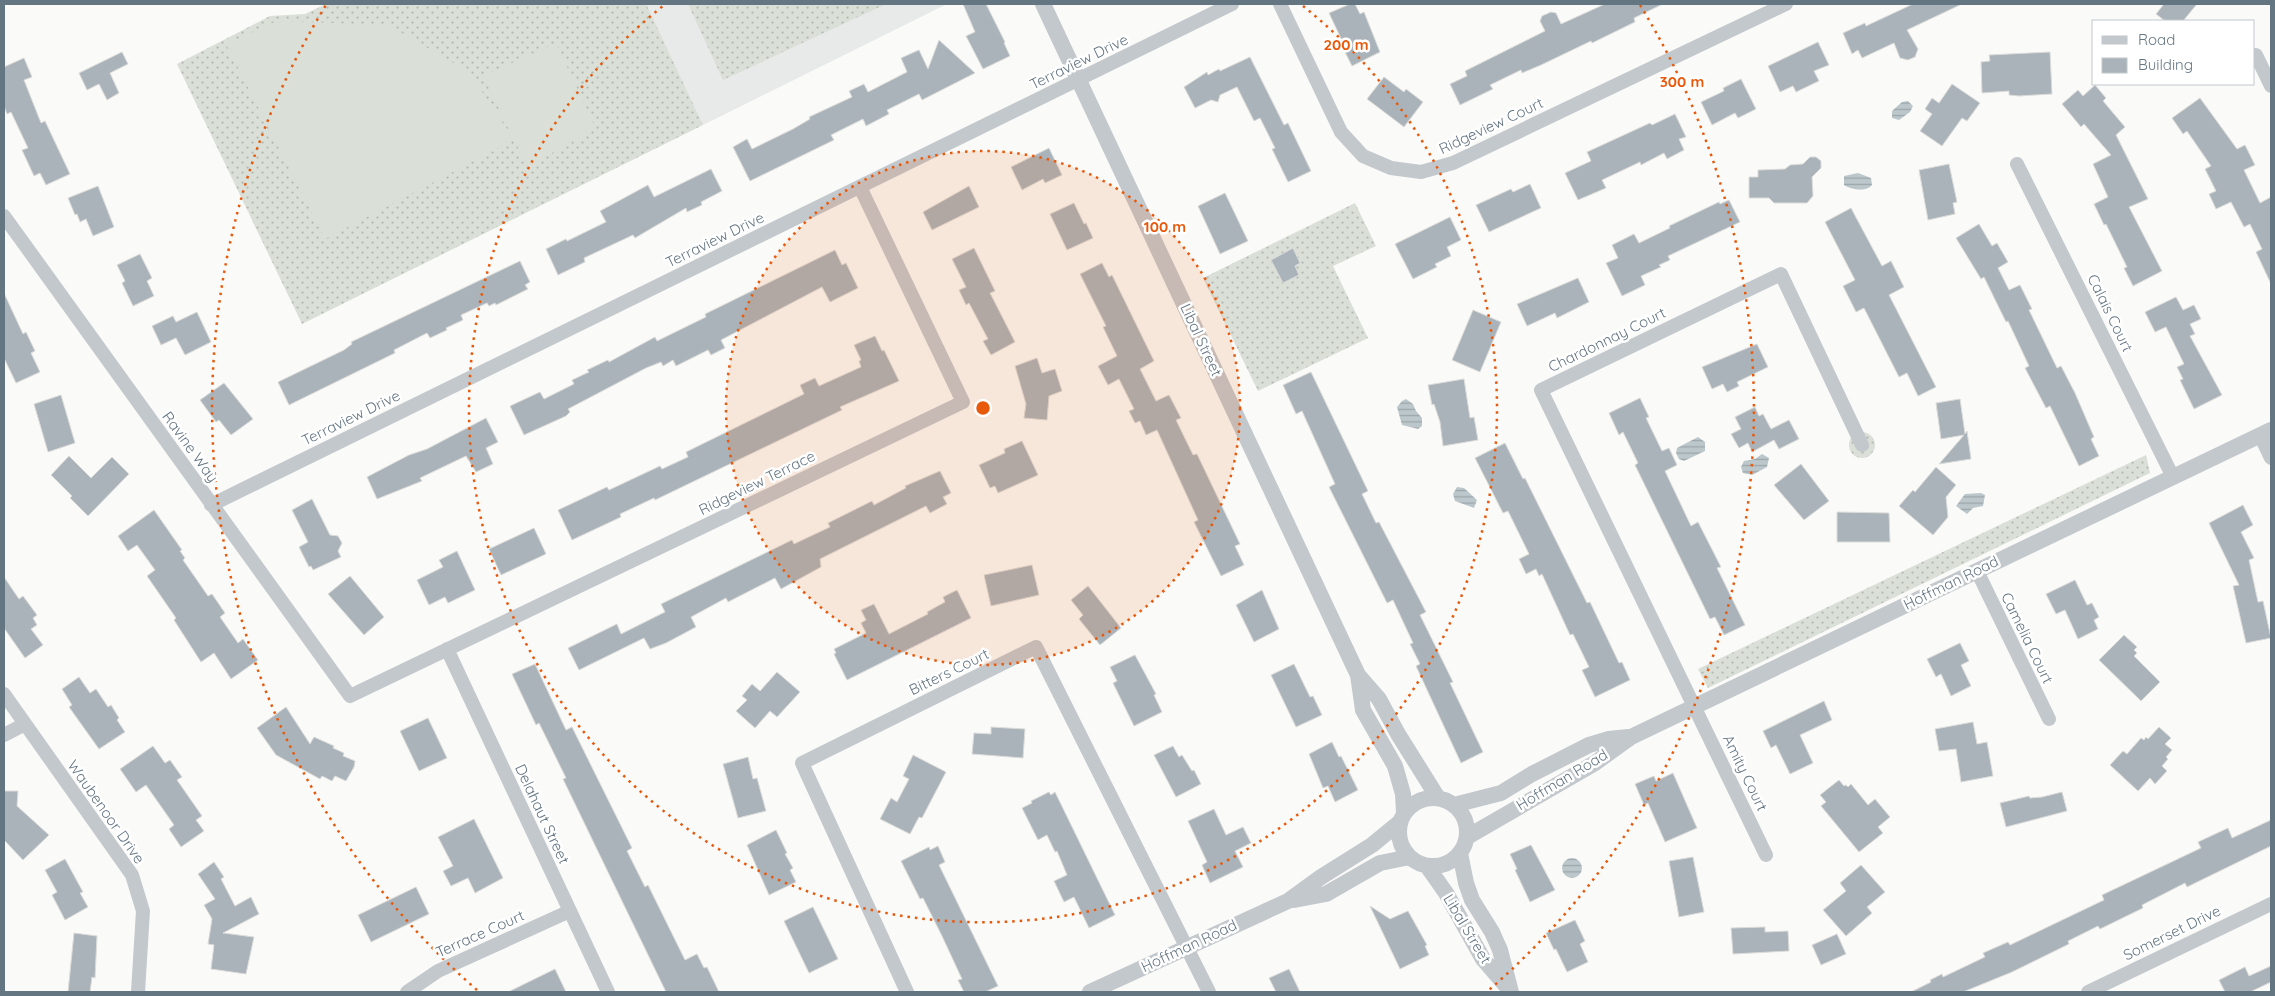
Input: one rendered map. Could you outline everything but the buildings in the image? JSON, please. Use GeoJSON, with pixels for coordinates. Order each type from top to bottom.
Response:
{"type":"FeatureCollection","features":[{"type":"Feature","properties":{"kind":"street","name":"Libal Street"},"geometry":{"type":"LineString","coordinates":[[1043,4],[1358,676],[1363,710],[1395,766],[1403,794],[1402,817]]}},
{"type":"Feature","properties":{"kind":"street","name":"Terraview Drive"},"geometry":{"type":"LineString","coordinates":[[211,504],[1232,4]]}},
{"type":"Feature","properties":{"kind":"street","name":"Ridgeview Court"},"geometry":{"type":"LineString","coordinates":[[1280,4],[1341,132],[1363,156],[1390,168],[1421,172],[1453,163],[1786,4]]}},
{"type":"Feature","properties":{"kind":"street"},"geometry":{"type":"LineString","coordinates":[[2256,55],[2271,86]]}},
{"type":"Feature","properties":{"kind":"street","name":"Calais Court"},"geometry":{"type":"LineString","coordinates":[[2017,164],[2173,477]]}},
{"type":"Feature","properties":{"kind":"street","name":"Ridgeview Terrace"},"geometry":{"type":"LineString","coordinates":[[350,696],[963,402],[860,187]]}},
{"type":"Feature","properties":{"kind":"street","name":"Ravine Way"},"geometry":{"type":"LineString","coordinates":[[4,216],[350,696]]}},
{"type":"Feature","properties":{"kind":"street","name":"Chardonnay Court"},"geometry":{"type":"LineString","coordinates":[[1694,707],[1541,390],[1781,274],[1862,445]]}},
{"type":"Feature","properties":{"kind":"street"},"geometry":{"type":"LineString","coordinates":[[2266,433],[2271,458]]}},
{"type":"Feature","properties":{"kind":"street","name":"Hoffman Road"},"geometry":{"type":"LineString","coordinates":[[1467,836],[1595,763],[1631,737],[2266,433]]}},
{"type":"Feature","properties":{"kind":"street","name":"Camelia Court"},"geometry":{"type":"LineString","coordinates":[[1977,571],[2049,720]]}},
{"type":"Feature","properties":{"kind":"street","name":"Bitters Court"},"geometry":{"type":"LineString","coordinates":[[907,992],[802,764],[1036,647],[1186,947]]}},
{"type":"Feature","properties":{"kind":"street","name":"Delahaut Street"},"geometry":{"type":"LineString","coordinates":[[447,649],[608,992]]}},
{"type":"Feature","properties":{"kind":"street","name":"Libal Street"},"geometry":{"type":"LineString","coordinates":[[1358,676],[1379,699],[1398,734],[1438,798]]}},
{"type":"Feature","properties":{"kind":"street","name":"Waubenoor Drive"},"geometry":{"type":"LineString","coordinates":[[4,694],[132,875],[142,911],[138,992]]}},
{"type":"Feature","properties":{"kind":"street","name":"Amity Court"},"geometry":{"type":"LineString","coordinates":[[1694,707],[1766,854]]}},
{"type":"Feature","properties":{"kind":"street"},"geometry":{"type":"LineString","coordinates":[[4,735],[25,724]]}},
{"type":"Feature","properties":{"kind":"street","name":"Hoffman Road"},"geometry":{"type":"LineString","coordinates":[[1454,804],[1501,793],[1532,774],[1589,745],[1609,739],[1631,737]]}},
{"type":"Feature","properties":{"kind":"street"},"geometry":{"type":"LineString","coordinates":[[1438,798],[1454,804],[1465,819],[1467,836],[1460,853],[1445,864],[1427,866],[1410,857],[1400,841],[1402,817],[1419,800],[1438,798]]}},
{"type":"Feature","properties":{"kind":"street","name":"Hoffman Road"},"geometry":{"type":"LineString","coordinates":[[1090,992],[1288,901],[1321,877],[1372,845],[1402,817]]}},
{"type":"Feature","properties":{"kind":"street","name":"Libal Street"},"geometry":{"type":"LineString","coordinates":[[1460,853],[1466,883],[1472,900],[1492,932],[1500,950],[1510,991]]}},
{"type":"Feature","properties":{"kind":"street","name":"Hoffman Road"},"geometry":{"type":"LineString","coordinates":[[1288,901],[1326,894],[1380,863],[1410,857]]}},
{"type":"Feature","properties":{"kind":"street","name":"Libal Street"},"geometry":{"type":"LineString","coordinates":[[1427,866],[1446,893],[1483,959],[1510,991]]}},
{"type":"Feature","properties":{"kind":"street","name":"Somerset Drive"},"geometry":{"type":"LineString","coordinates":[[2088,992],[2271,904]]}},
{"type":"Feature","properties":{"kind":"street","name":"Terrace Court"},"geometry":{"type":"LineString","coordinates":[[407,992],[438,971],[570,911]]}},
{"type":"Feature","properties":{"kind":"street"},"geometry":{"type":"LineString","coordinates":[[1186,947],[1209,992]]}},
{"type":"Feature","properties":{"kind":"shaded area"},"geometry":{"type":"Polygon","coordinates":[[[326,4],[646,4],[703,125],[302,324],[177,64],[270,16],[305,14],[326,4]]]}},
{"type":"Feature","properties":{"kind":"shaded area"},"geometry":{"type":"Polygon","coordinates":[[[645,4],[947,4],[703,125],[645,4]]]}},
{"type":"Feature","properties":{"kind":"shaded area"},"geometry":{"type":"Polygon","coordinates":[[[688,4],[886,4],[723,80],[688,4]]]}},
{"type":"Feature","properties":{"kind":"shaded area"},"geometry":{"type":"Polygon","coordinates":[[[277,21],[388,25],[469,72],[514,140],[325,239],[226,44],[277,21]]]}},
{"type":"Feature","properties":{"kind":"shaded area"},"geometry":{"type":"Polygon","coordinates":[[[556,43],[596,129],[528,166],[483,76],[556,43]]]}},
{"type":"Feature","properties":{"kind":"shaded area"},"geometry":{"type":"Polygon","coordinates":[[[1908,101],[1913,106],[1910,112],[1899,120],[1892,118],[1892,111],[1902,102],[1908,101]]]}},
{"type":"Feature","properties":{"kind":"shaded area"},"geometry":{"type":"Polygon","coordinates":[[[1858,173],[1871,178],[1872,185],[1870,187],[1859,190],[1844,185],[1844,176],[1858,173]]]}},
{"type":"Feature","properties":{"kind":"shaded area"},"geometry":{"type":"Polygon","coordinates":[[[1355,203],[1376,246],[1333,266],[1368,338],[1258,391],[1203,278],[1355,203]]]}},
{"type":"Feature","properties":{"kind":"shaded area"},"geometry":{"type":"Polygon","coordinates":[[[1406,399],[1413,404],[1422,418],[1422,426],[1418,429],[1402,425],[1397,407],[1406,399]]]}},
{"type":"Feature","properties":{"kind":"shaded area"},"geometry":{"type":"Polygon","coordinates":[[[1862,432],[1871,436],[1875,445],[1871,454],[1862,458],[1853,454],[1849,445],[1853,436],[1862,432]]]}},
{"type":"Feature","properties":{"kind":"shaded area"},"geometry":{"type":"Polygon","coordinates":[[[1698,437],[1705,442],[1705,451],[1684,461],[1679,459],[1676,453],[1677,448],[1698,437]]]}},
{"type":"Feature","properties":{"kind":"shaded area"},"geometry":{"type":"Polygon","coordinates":[[[1762,454],[1769,458],[1767,467],[1752,475],[1743,473],[1741,467],[1744,461],[1755,459],[1762,454]]]}},
{"type":"Feature","properties":{"kind":"shaded area"},"geometry":{"type":"Polygon","coordinates":[[[2146,455],[2150,473],[1708,688],[1698,669],[2146,455]]]}},
{"type":"Feature","properties":{"kind":"shaded area"},"geometry":{"type":"Polygon","coordinates":[[[1457,487],[1464,488],[1477,500],[1474,508],[1455,501],[1453,494],[1457,487]]]}},
{"type":"Feature","properties":{"kind":"shaded area"},"geometry":{"type":"Polygon","coordinates":[[[1981,493],[1985,495],[1983,506],[1973,508],[1967,514],[1956,506],[1965,494],[1981,493]]]}},
{"type":"Feature","properties":{"kind":"shaded area"},"geometry":{"type":"Polygon","coordinates":[[[1568,858],[1576,858],[1582,864],[1582,872],[1576,878],[1568,878],[1562,872],[1562,864],[1568,858]]]}}]}
